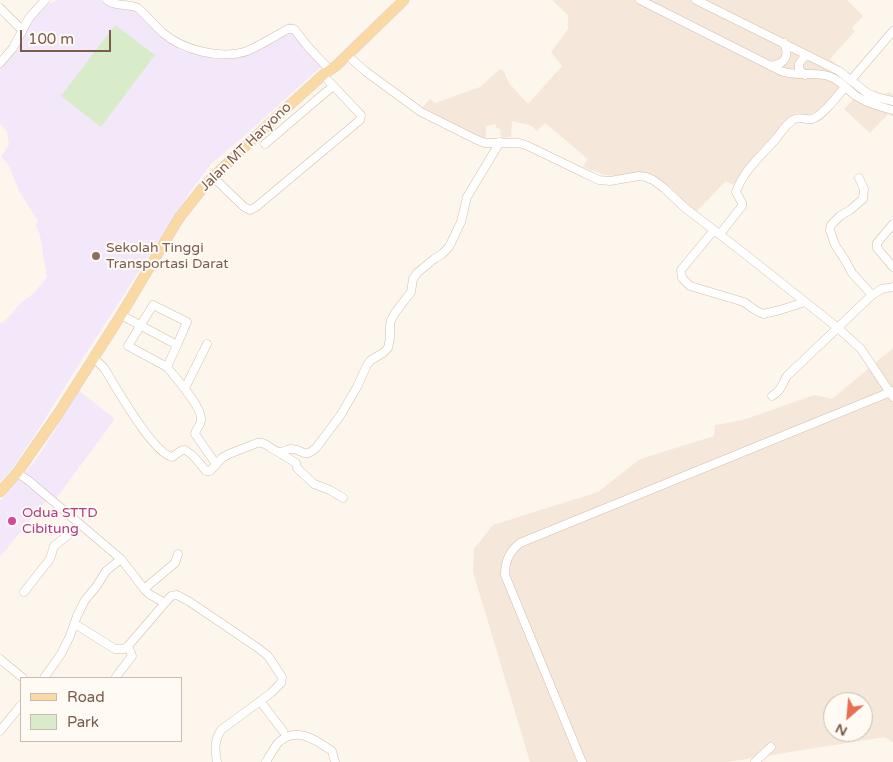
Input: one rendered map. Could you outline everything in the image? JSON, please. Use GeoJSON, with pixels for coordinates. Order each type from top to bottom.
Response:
{"type":"FeatureCollection","features":[{"type":"Feature","properties":{"kind":"main road","name":"Jalan MT Haryono"},"geometry":{"type":"LineString","coordinates":[[0,492],[17,473],[58,414],[180,218],[201,190],[213,176],[347,55],[404,0]]}},
{"type":"Feature","properties":{"kind":"street"},"geometry":{"type":"LineString","coordinates":[[107,0],[111,4],[138,8],[174,41],[202,52],[224,54],[246,51],[288,29],[294,30],[327,72],[333,86],[361,116],[360,120],[250,210],[244,208],[213,176]]}},
{"type":"Feature","properties":{"kind":"street"},"geometry":{"type":"LineString","coordinates":[[640,0],[788,74],[821,74],[876,97],[893,101]]}},
{"type":"Feature","properties":{"kind":"street"},"geometry":{"type":"LineString","coordinates":[[696,0],[839,71],[857,96],[881,107],[893,110]]}},
{"type":"Feature","properties":{"kind":"street"},"geometry":{"type":"LineString","coordinates":[[0,63],[13,48],[29,18],[41,2]]}},
{"type":"Feature","properties":{"kind":"street"},"geometry":{"type":"LineString","coordinates":[[0,8],[22,30]]}},
{"type":"Feature","properties":{"kind":"street"},"geometry":{"type":"LineString","coordinates":[[805,302],[763,314],[744,302],[690,286],[682,278],[682,270],[742,206],[736,192],[740,182],[785,126],[797,118],[813,119],[819,115],[893,31]]}},
{"type":"Feature","properties":{"kind":"street"},"geometry":{"type":"LineString","coordinates":[[772,66],[778,65],[784,60],[786,51],[784,43]]}},
{"type":"Feature","properties":{"kind":"street"},"geometry":{"type":"LineString","coordinates":[[347,55],[365,71],[421,112],[475,140],[485,143],[518,143],[528,146],[599,180],[610,181],[639,176],[653,180],[684,208],[745,254],[862,349],[892,394],[520,543],[515,548],[507,560],[505,575],[582,762]]}},
{"type":"Feature","properties":{"kind":"street"},"geometry":{"type":"LineString","coordinates":[[805,75],[799,69],[798,64],[809,56]]}},
{"type":"Feature","properties":{"kind":"street"},"geometry":{"type":"LineString","coordinates":[[830,77],[834,89],[839,94]]}},
{"type":"Feature","properties":{"kind":"street"},"geometry":{"type":"LineString","coordinates":[[264,144],[333,86]]}},
{"type":"Feature","properties":{"kind":"street"},"geometry":{"type":"LineString","coordinates":[[278,452],[292,449],[305,454],[311,453],[340,416],[367,365],[388,348],[391,320],[411,292],[417,274],[449,246],[461,222],[467,197],[500,142]]}},
{"type":"Feature","properties":{"kind":"street"},"geometry":{"type":"LineString","coordinates":[[859,178],[864,189],[863,198],[840,216],[831,225],[830,230],[835,244],[852,273],[872,295]]}},
{"type":"Feature","properties":{"kind":"street"},"geometry":{"type":"LineString","coordinates":[[893,224],[877,243],[877,248],[893,267]]}},
{"type":"Feature","properties":{"kind":"street"},"geometry":{"type":"LineString","coordinates":[[772,396],[778,393],[787,376],[872,295],[882,289],[893,287]]}},
{"type":"Feature","properties":{"kind":"street"},"geometry":{"type":"LineString","coordinates":[[167,367],[187,323],[153,305],[128,345],[167,367],[185,388],[202,418],[195,434],[216,464]]}},
{"type":"Feature","properties":{"kind":"street"},"geometry":{"type":"LineString","coordinates":[[121,315],[177,345]]}},
{"type":"Feature","properties":{"kind":"street"},"geometry":{"type":"LineString","coordinates":[[185,388],[207,344]]}},
{"type":"Feature","properties":{"kind":"street"},"geometry":{"type":"LineString","coordinates":[[93,359],[104,368],[144,430],[166,454],[172,457],[182,451],[187,451],[206,471],[210,471],[229,454],[261,442],[296,463],[297,468],[314,484],[330,490],[343,498]]}},
{"type":"Feature","properties":{"kind":"street"},"geometry":{"type":"LineString","coordinates":[[17,473],[28,480],[121,558],[144,589],[165,603]]}},
{"type":"Feature","properties":{"kind":"street"},"geometry":{"type":"LineString","coordinates":[[24,592],[50,559],[54,546],[68,535]]}},
{"type":"Feature","properties":{"kind":"street"},"geometry":{"type":"LineString","coordinates":[[144,589],[175,563],[178,554]]}},
{"type":"Feature","properties":{"kind":"street"},"geometry":{"type":"LineString","coordinates":[[45,677],[61,654],[75,624],[76,616],[85,600],[106,572],[121,558]]}},
{"type":"Feature","properties":{"kind":"street"},"geometry":{"type":"LineString","coordinates":[[75,624],[115,649],[124,649],[171,596],[177,595],[268,656],[282,677],[281,682],[277,688],[221,730],[216,737],[217,762]]}},
{"type":"Feature","properties":{"kind":"street"},"geometry":{"type":"LineString","coordinates":[[116,677],[132,656],[128,646]]}},
{"type":"Feature","properties":{"kind":"street"},"geometry":{"type":"LineString","coordinates":[[0,659],[22,677]]}},
{"type":"Feature","properties":{"kind":"street"},"geometry":{"type":"LineString","coordinates":[[260,701],[283,731]]}},
{"type":"Feature","properties":{"kind":"street"},"geometry":{"type":"LineString","coordinates":[[0,731],[20,706]]}},
{"type":"Feature","properties":{"kind":"street"},"geometry":{"type":"LineString","coordinates":[[266,762],[278,744],[289,735],[295,734],[316,740],[332,751],[335,762]]}},
{"type":"Feature","properties":{"kind":"street"},"geometry":{"type":"LineString","coordinates":[[755,762],[771,747]]}},
{"type":"Feature","properties":{"kind":"shaded area","name":"Sekolah Tinggi Transportasi Darat"},"geometry":{"type":"Polygon","coordinates":[[[58,0],[101,0],[104,4],[132,9],[158,33],[182,51],[206,57],[245,48],[268,37],[290,22],[324,64],[211,164],[190,192],[33,438],[11,470],[0,482],[0,323],[3,323],[23,301],[34,293],[47,277],[40,236],[36,226],[38,221],[19,191],[9,166],[1,157],[9,145],[7,132],[0,123],[0,66],[38,8],[58,0]]]}},
{"type":"Feature","properties":{"kind":"shaded area"},"geometry":{"type":"Polygon","coordinates":[[[552,0],[847,0],[863,16],[852,28],[855,31],[830,59],[851,76],[869,97],[875,90],[883,96],[888,92],[893,94],[893,117],[888,114],[870,133],[844,109],[853,100],[840,89],[818,111],[808,116],[797,113],[792,115],[760,149],[733,185],[726,181],[695,213],[671,188],[654,176],[642,172],[623,176],[605,175],[583,167],[588,159],[545,123],[537,131],[530,125],[512,121],[511,137],[501,138],[500,129],[496,128],[496,124],[486,126],[486,138],[474,135],[422,108],[430,99],[435,103],[480,87],[500,69],[503,70],[509,83],[528,104],[562,66],[551,52],[568,29],[568,15],[552,0]]]}},
{"type":"Feature","properties":{"kind":"shaded area"},"geometry":{"type":"Polygon","coordinates":[[[893,348],[893,743],[885,737],[873,739],[873,692],[823,692],[823,742],[854,742],[728,762],[530,762],[473,572],[474,549],[493,525],[598,492],[640,459],[714,436],[715,425],[743,420],[814,395],[832,399],[893,348]]]}},
{"type":"Feature","properties":{"kind":"shaded area"},"geometry":{"type":"Polygon","coordinates":[[[77,389],[115,419],[55,500],[50,496],[0,557],[0,501],[39,455],[77,389]]]}},
{"type":"Feature","properties":{"kind":"green space"},"geometry":{"type":"Polygon","coordinates":[[[115,25],[155,55],[101,127],[61,96],[115,25]]]}},
{"type":"Feature","properties":{"kind":"place","name":"Sekolah Tinggi Transportasi Darat"},"geometry":{"type":"Point","coordinates":[96,256]}},
{"type":"Feature","properties":{"kind":"place","name":"Odua STTD Cibitung"},"geometry":{"type":"Point","coordinates":[12,521]}}]}
